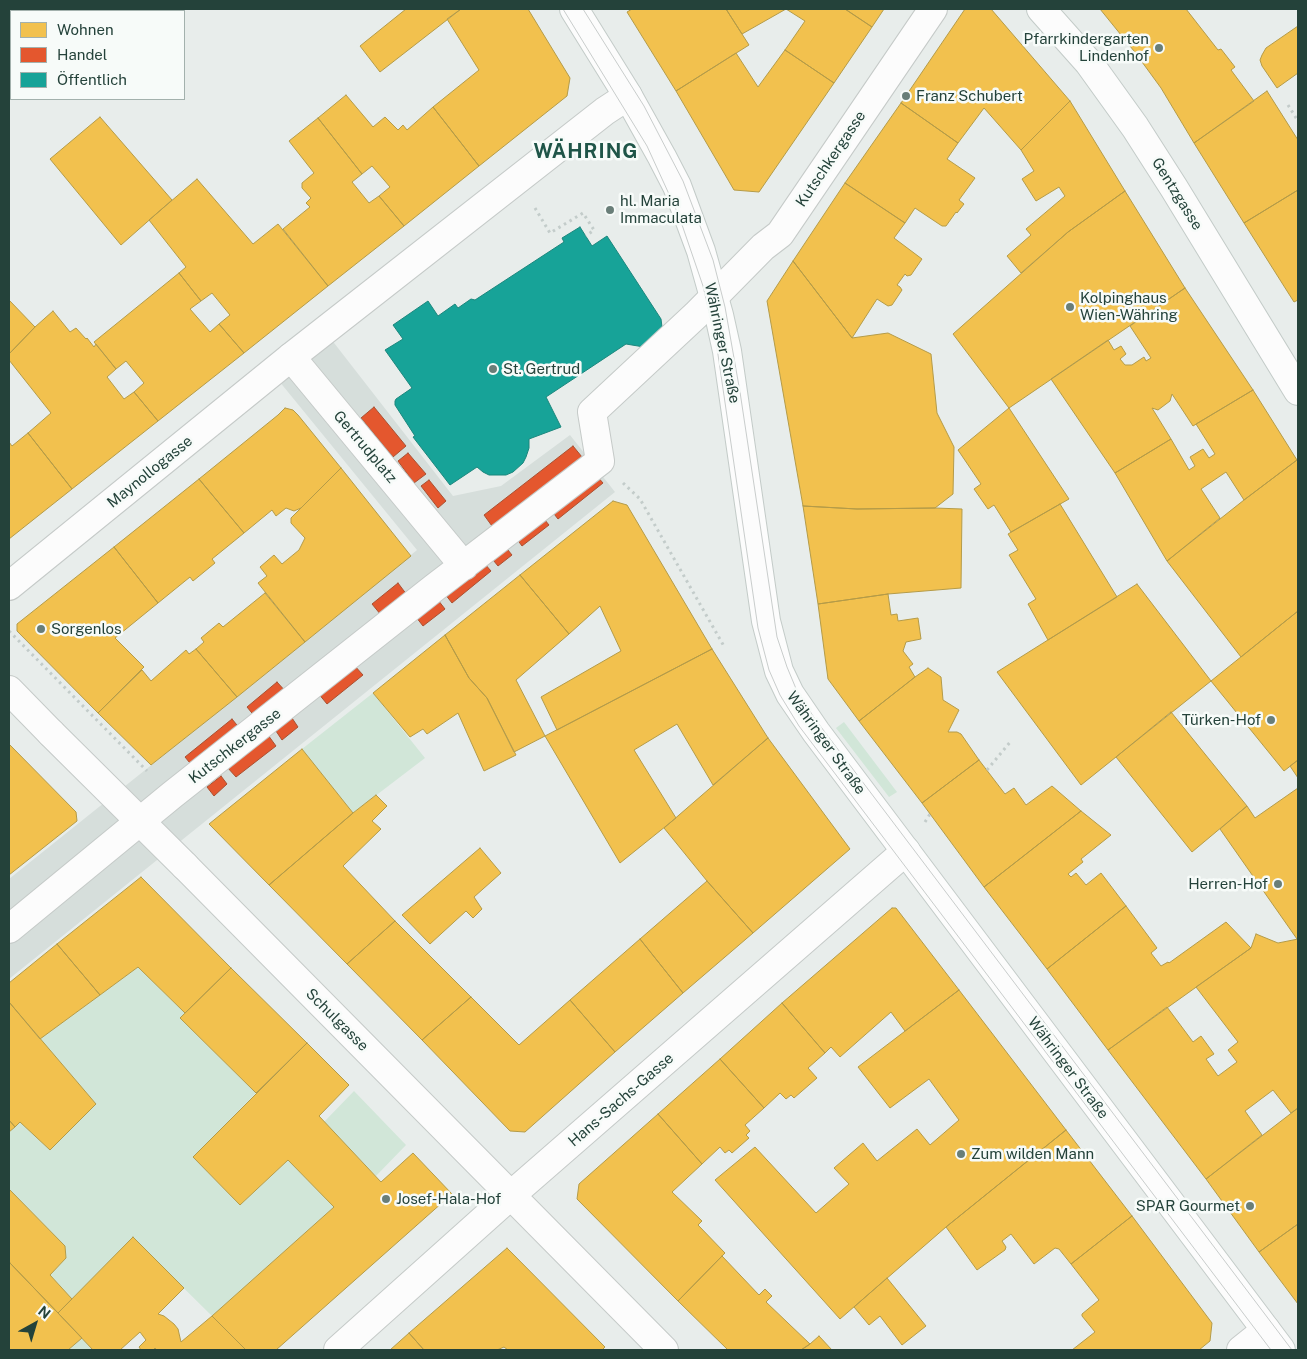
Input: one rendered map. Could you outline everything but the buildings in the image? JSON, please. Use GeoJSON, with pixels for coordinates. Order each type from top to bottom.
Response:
{"type":"FeatureCollection","features":[{"type":"Feature","properties":{"kind":"street","name":"Währinger Straße"},"geometry":{"type":"LineString","coordinates":[[574,9],[628,96],[662,157],[677,186],[701,251],[721,324],[733,391],[766,621],[779,671],[790,694],[811,725],[1273,1340]]}},
{"type":"Feature","properties":{"kind":"street","name":"Kutschkergasse"},"geometry":{"type":"LineString","coordinates":[[714,297],[763,247],[780,234],[933,9]]}},
{"type":"Feature","properties":{"kind":"street","name":"Gentzgasse"},"geometry":{"type":"LineString","coordinates":[[1041,9],[1089,63],[1134,126],[1298,391]]}},
{"type":"Feature","properties":{"kind":"street"},"geometry":{"type":"LineString","coordinates":[[291,357],[605,111],[628,96]]}},
{"type":"Feature","properties":{"kind":"street"},"geometry":{"type":"LineString","coordinates":[[464,566],[600,461],[592,412],[714,297]]}},
{"type":"Feature","properties":{"kind":"street","name":"Gertrudplatz"},"geometry":{"type":"LineString","coordinates":[[291,357],[464,566]]}},
{"type":"Feature","properties":{"kind":"street","name":"Maynollogasse"},"geometry":{"type":"LineString","coordinates":[[9,586],[291,357]]}},
{"type":"Feature","properties":{"kind":"street","name":"Kutschkergasse"},"geometry":{"type":"LineString","coordinates":[[9,929],[172,796],[464,566]]}},
{"type":"Feature","properties":{"kind":"street","name":"Schulgasse"},"geometry":{"type":"LineString","coordinates":[[9,690],[664,1350]]}},
{"type":"Feature","properties":{"kind":"street","name":"Hans-Sachs-Gasse"},"geometry":{"type":"LineString","coordinates":[[338,1350],[510,1196],[906,851]]}},
{"type":"Feature","properties":{"kind":"street"},"geometry":{"type":"LineString","coordinates":[[1241,1350],[1273,1340]]}},
{"type":"Feature","properties":{"kind":"path"},"geometry":{"type":"LineString","coordinates":[[1288,105],[1298,121]]}},
{"type":"Feature","properties":{"kind":"path"},"geometry":{"type":"LineString","coordinates":[[556,230],[583,213],[594,230],[586,236]]}},
{"type":"Feature","properties":{"kind":"path"},"geometry":{"type":"LineString","coordinates":[[600,461],[640,500],[725,648]]}},
{"type":"Feature","properties":{"kind":"path"},"geometry":{"type":"LineString","coordinates":[[9,631],[172,796]]}},
{"type":"Feature","properties":{"kind":"path"},"geometry":{"type":"LineString","coordinates":[[987,770],[1011,740]]}},
{"type":"Feature","properties":{"kind":"shaded area"},"geometry":{"type":"Polygon","coordinates":[[[331,339],[453,496],[501,486],[570,435],[615,492],[9,979],[9,879],[417,550],[279,381],[331,339]]]}},
{"type":"Feature","properties":{"kind":"green space"},"geometry":{"type":"Polygon","coordinates":[[[373,693],[425,758],[353,813],[302,749],[373,693]]]}},
{"type":"Feature","properties":{"kind":"green space"},"geometry":{"type":"Polygon","coordinates":[[[844,722],[897,792],[889,797],[836,728],[844,722]]]}},
{"type":"Feature","properties":{"kind":"green space"},"geometry":{"type":"Polygon","coordinates":[[[138,967],[185,1013],[180,1018],[256,1093],[193,1157],[240,1205],[288,1160],[334,1207],[212,1316],[133,1238],[72,1299],[50,1275],[66,1258],[65,1246],[9,1189],[9,1132],[20,1122],[50,1150],[96,1104],[40,1039],[138,967]]]}},
{"type":"Feature","properties":{"kind":"green space"},"geometry":{"type":"Polygon","coordinates":[[[354,1091],[406,1145],[376,1176],[324,1122],[354,1091]]]}},
{"type":"Feature","properties":{"kind":"green space"},"geometry":{"type":"Polygon","coordinates":[[[82,1338],[93,1350],[68,1350],[82,1338]]]}},
{"type":"Feature","properties":{"kind":"tram line"},"geometry":{"type":"LineString","coordinates":[[563,9],[647,146],[679,216],[703,286],[716,341],[758,628],[769,670],[780,695],[799,726],[1271,1350]]}},
{"type":"Feature","properties":{"kind":"tram line"},"geometry":{"type":"LineString","coordinates":[[583,9],[644,106],[683,181],[713,260],[725,307],[740,392],[777,637],[797,691],[815,719],[1292,1350]]}},
{"type":"Feature","properties":{"kind":"place","name":"Pfarrkindergarten Lindenhof"},"geometry":{"type":"Point","coordinates":[1159,48]}},
{"type":"Feature","properties":{"kind":"place","name":"Franz Schubert"},"geometry":{"type":"Point","coordinates":[906,96]}},
{"type":"Feature","properties":{"kind":"place","name":"hl. Maria Immaculata"},"geometry":{"type":"Point","coordinates":[610,210]}},
{"type":"Feature","properties":{"kind":"place","name":"Kolpinghaus Wien-Währing"},"geometry":{"type":"Point","coordinates":[1070,307]}},
{"type":"Feature","properties":{"kind":"place","name":"St. Gertrud"},"geometry":{"type":"Point","coordinates":[493,369]}},
{"type":"Feature","properties":{"kind":"place","name":"Sorgenlos"},"geometry":{"type":"Point","coordinates":[41,629]}},
{"type":"Feature","properties":{"kind":"place","name":"Türken-Hof"},"geometry":{"type":"Point","coordinates":[1271,720]}},
{"type":"Feature","properties":{"kind":"place","name":"Herren-Hof"},"geometry":{"type":"Point","coordinates":[1278,884]}},
{"type":"Feature","properties":{"kind":"place","name":"Zum wilden Mann"},"geometry":{"type":"Point","coordinates":[961,1154]}},
{"type":"Feature","properties":{"kind":"place","name":"Josef-Hala-Hof"},"geometry":{"type":"Point","coordinates":[386,1199]}},
{"type":"Feature","properties":{"kind":"place","name":"SPAR Gourmet"},"geometry":{"type":"Point","coordinates":[1250,1206]}},
{"type":"Feature","properties":{"kind":"district","name":"WÄHRING"},"geometry":{"type":"Point","coordinates":[586,152]}}]}
